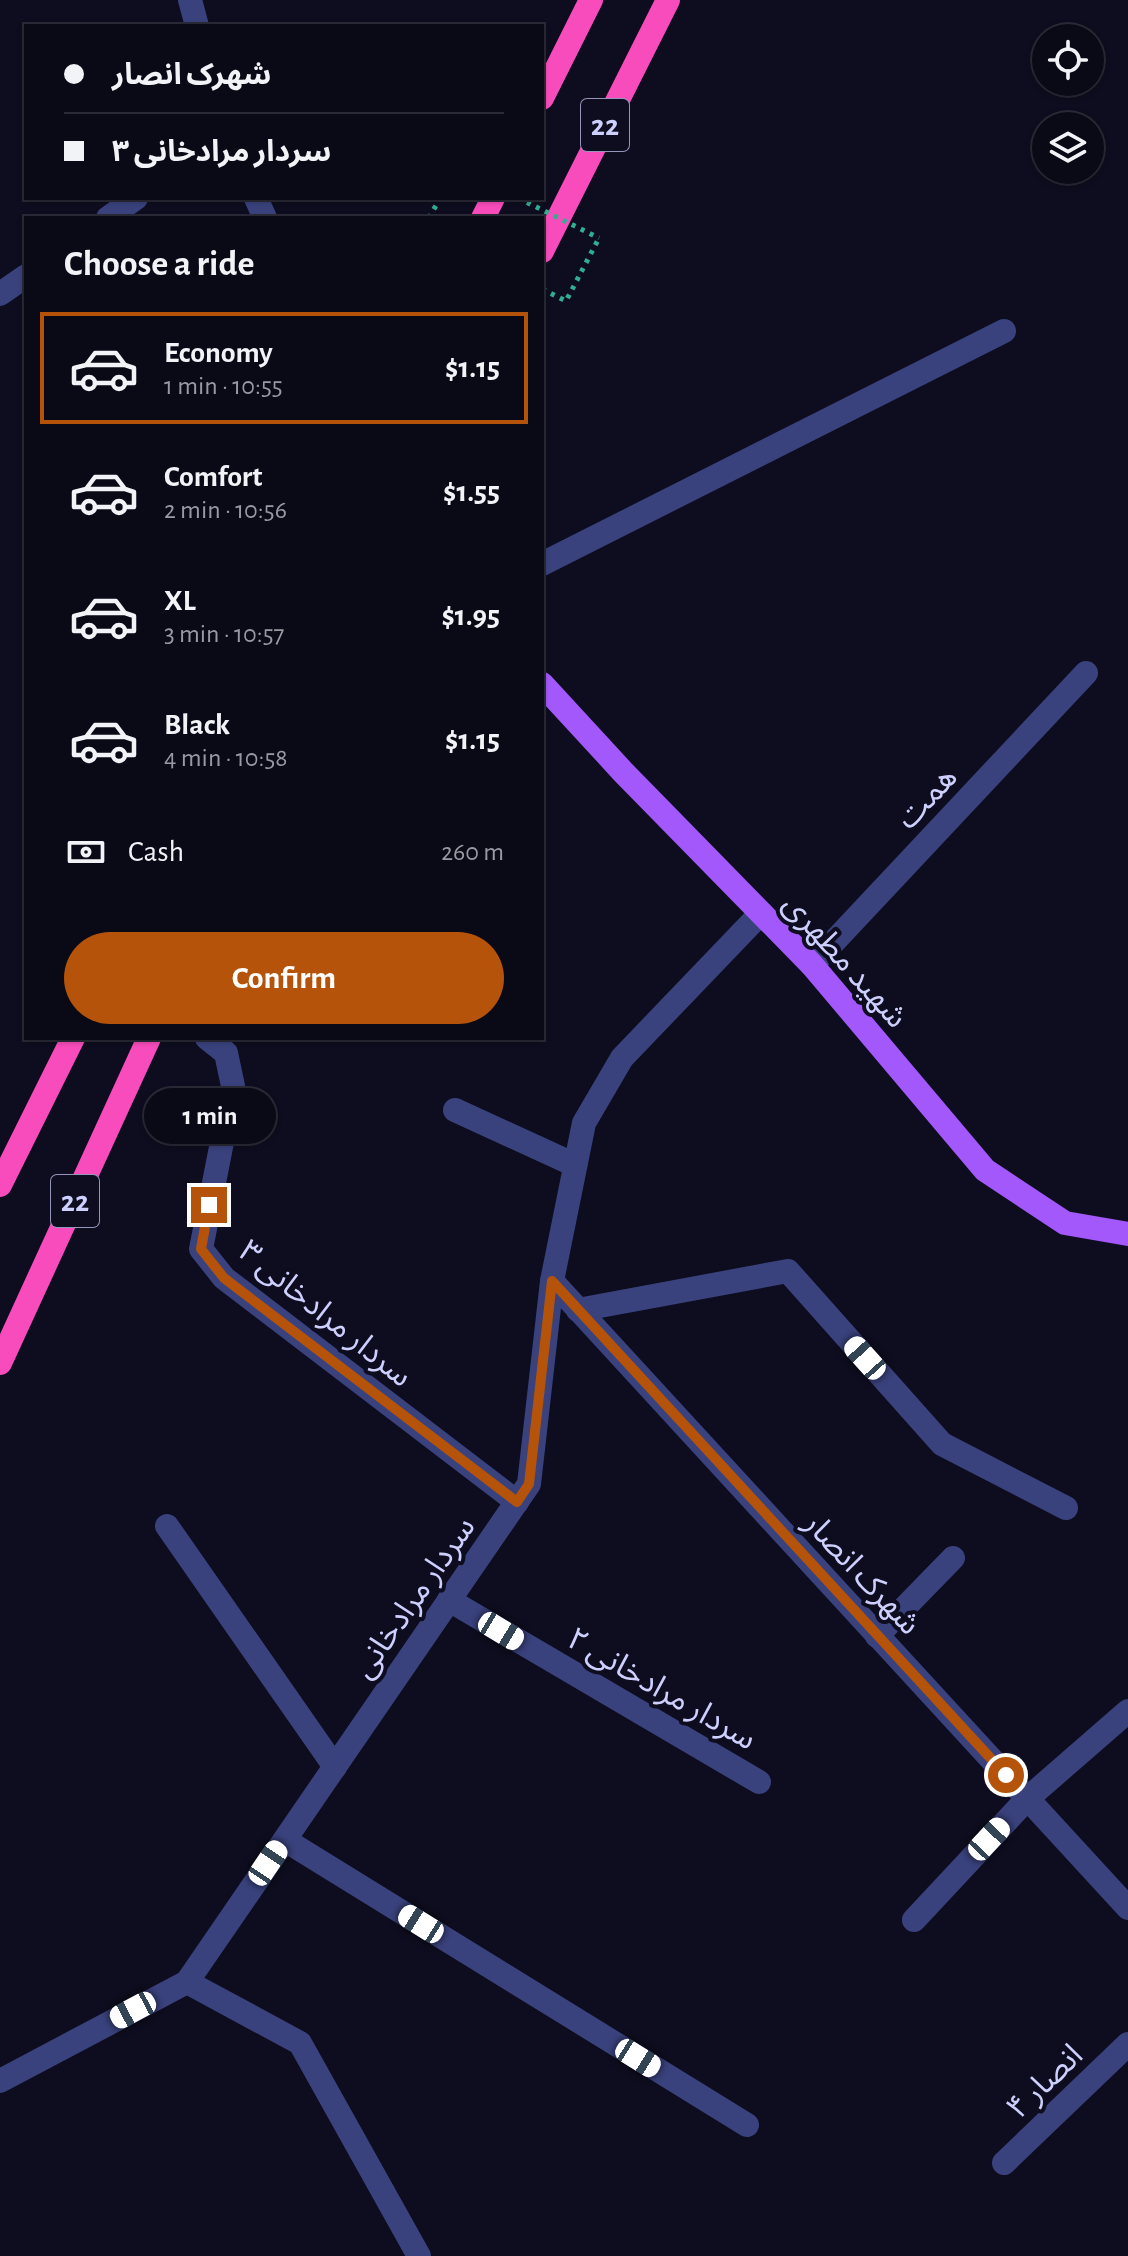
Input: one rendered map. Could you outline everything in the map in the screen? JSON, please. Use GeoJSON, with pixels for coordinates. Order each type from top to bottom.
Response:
{"type":"FeatureCollection","features":[{"type":"Feature","properties":{"kind":"highway","name":"22"},"geometry":{"type":"LineString","coordinates":[[544,94],[591,0]]}},
{"type":"Feature","properties":{"kind":"highway","name":"22"},"geometry":{"type":"LineString","coordinates":[[544,247],[668,0]]}},
{"type":"Feature","properties":{"kind":"highway","name":"22"},"geometry":{"type":"LineString","coordinates":[[0,1185],[72,1040]]}},
{"type":"Feature","properties":{"kind":"highway","name":"22"},"geometry":{"type":"LineString","coordinates":[[0,1363],[148,1040]]}},
{"type":"Feature","properties":{"kind":"main road","name":"شهید مطهری"},"geometry":{"type":"LineString","coordinates":[[544,686],[623,772],[812,965],[985,1170],[1065,1223],[1128,1234]]}},
{"type":"Feature","properties":{"kind":"street"},"geometry":{"type":"LineString","coordinates":[[190,0],[196,24]]}},
{"type":"Feature","properties":{"kind":"street"},"geometry":{"type":"LineString","coordinates":[[111,216],[133,200]]}},
{"type":"Feature","properties":{"kind":"street"},"geometry":{"type":"LineString","coordinates":[[0,294],[24,277]]}},
{"type":"Feature","properties":{"kind":"street"},"geometry":{"type":"LineString","coordinates":[[544,563],[1004,331]]}},
{"type":"Feature","properties":{"kind":"street","name":"همت"},"geometry":{"type":"LineString","coordinates":[[812,965],[1086,673]]}},
{"type":"Feature","properties":{"kind":"street","name":"سردار مرادخانی"},"geometry":{"type":"LineString","coordinates":[[0,2081],[187,1982],[529,1484],[552,1281],[584,1123],[622,1058],[761,913]]}},
{"type":"Feature","properties":{"kind":"street","name":"سردار مرادخانی ۳"},"geometry":{"type":"LineString","coordinates":[[210,1040],[226,1053],[233,1086],[201,1249],[224,1278],[517,1502]]}},
{"type":"Feature","properties":{"kind":"street"},"geometry":{"type":"LineString","coordinates":[[455,1110],[575,1165]]}},
{"type":"Feature","properties":{"kind":"street"},"geometry":{"type":"LineString","coordinates":[[578,1310],[788,1271],[942,1444],[1066,1508]]}},
{"type":"Feature","properties":{"kind":"street","name":"شهرک انصار"},"geometry":{"type":"LineString","coordinates":[[552,1281],[1128,1908]]}},
{"type":"Feature","properties":{"kind":"street"},"geometry":{"type":"LineString","coordinates":[[167,1526],[335,1767]]}},
{"type":"Feature","properties":{"kind":"street"},"geometry":{"type":"LineString","coordinates":[[877,1636],[953,1558]]}},
{"type":"Feature","properties":{"kind":"street","name":"سردار مرادخانی ۲"},"geometry":{"type":"LineString","coordinates":[[449,1600],[759,1782]]}},
{"type":"Feature","properties":{"kind":"street"},"geometry":{"type":"LineString","coordinates":[[914,1920],[1027,1799],[1128,1711]]}},
{"type":"Feature","properties":{"kind":"street"},"geometry":{"type":"LineString","coordinates":[[285,1840],[747,2125]]}},
{"type":"Feature","properties":{"kind":"street"},"geometry":{"type":"LineString","coordinates":[[187,1982],[300,2043],[419,2256]]}},
{"type":"Feature","properties":{"kind":"street","name":"انصار ۴"},"geometry":{"type":"LineString","coordinates":[[1004,2163],[1128,2044]]}},
{"type":"Feature","properties":{"kind":"path"},"geometry":{"type":"LineString","coordinates":[[522,200],[599,238],[566,301],[544,290]]}},
{"type":"Feature","properties":{"kind":"route"},"geometry":{"type":"LineString","coordinates":[[209,1205],[201,1249],[224,1278],[517,1502],[529,1484],[552,1281],[1006,1775]]}}]}
